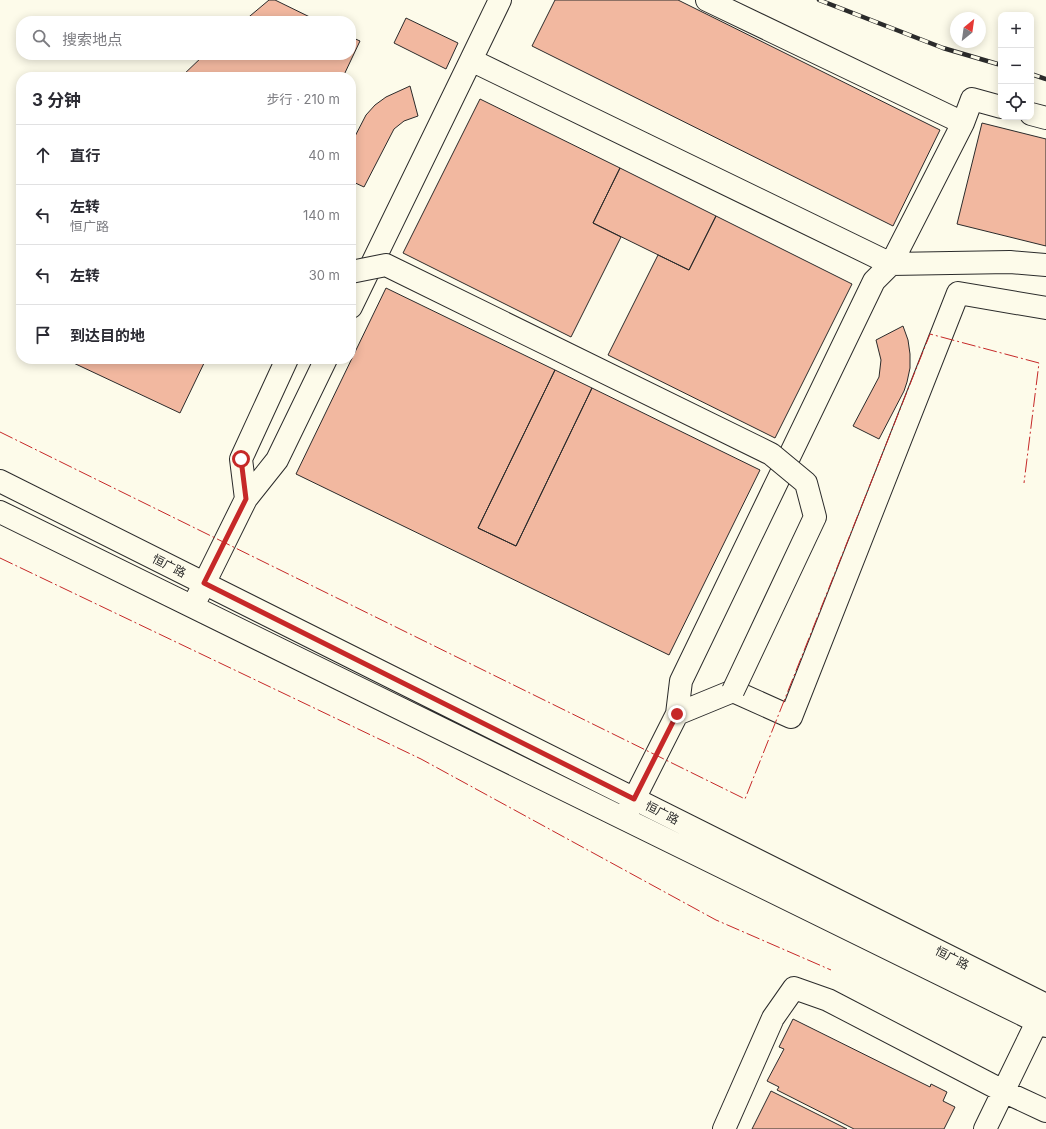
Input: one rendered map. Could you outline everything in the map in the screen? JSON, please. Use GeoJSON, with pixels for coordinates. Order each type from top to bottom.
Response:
{"type":"FeatureCollection","features":[{"type":"Feature","properties":{"kind":"street"},"geometry":{"type":"LineString","coordinates":[[356,297],[500,0]]}},
{"type":"Feature","properties":{"kind":"street"},"geometry":{"type":"LineString","coordinates":[[707,0],[963,123]]}},
{"type":"Feature","properties":{"kind":"street"},"geometry":{"type":"LineString","coordinates":[[471,60],[891,264],[1010,262],[1046,266]]}},
{"type":"Feature","properties":{"kind":"street"},"geometry":{"type":"LineString","coordinates":[[624,819],[677,714],[681,681],[874,281],[891,264],[963,123],[972,99],[998,105]]}},
{"type":"Feature","properties":{"kind":"street"},"geometry":{"type":"LineString","coordinates":[[1034,115],[1046,118]]}},
{"type":"Feature","properties":{"kind":"street"},"geometry":{"type":"LineString","coordinates":[[356,271],[386,265],[771,454],[806,483],[815,517],[734,691],[677,714]]}},
{"type":"Feature","properties":{"kind":"street"},"geometry":{"type":"LineString","coordinates":[[734,691],[791,717],[958,293],[1046,308]]}},
{"type":"Feature","properties":{"kind":"street"},"geometry":{"type":"LineString","coordinates":[[246,499],[241,459],[285,364]]}},
{"type":"Feature","properties":{"kind":"street"},"geometry":{"type":"LineString","coordinates":[[192,606],[246,499],[277,460],[324,364]]}},
{"type":"Feature","properties":{"kind":"street","name":"恒广路"},"geometry":{"type":"LineString","coordinates":[[0,482],[634,799],[1043,1018]]}},
{"type":"Feature","properties":{"kind":"street","name":"恒广路"},"geometry":{"type":"LineString","coordinates":[[0,512],[624,819],[1043,1018]]}},
{"type":"Feature","properties":{"kind":"street"},"geometry":{"type":"LineString","coordinates":[[724,1129],[773,1018],[794,988],[828,1000],[1003,1091],[1046,1111]]}},
{"type":"Feature","properties":{"kind":"street"},"geometry":{"type":"LineString","coordinates":[[985,1129],[1003,1091],[1043,1018]]}},
{"type":"Feature","properties":{"kind":"building"},"geometry":{"type":"Polygon","coordinates":[[[269,0],[275,0],[308,16],[250,16],[269,0]]]}},
{"type":"Feature","properties":{"kind":"building"},"geometry":{"type":"Polygon","coordinates":[[[555,0],[678,0],[940,130],[893,226],[532,46],[555,0]]]}},
{"type":"Feature","properties":{"kind":"building"},"geometry":{"type":"Polygon","coordinates":[[[406,18],[458,43],[446,69],[394,43],[406,18]]]}},
{"type":"Feature","properties":{"kind":"building"},"geometry":{"type":"Polygon","coordinates":[[[356,39],[360,41],[356,49],[356,39]]]}},
{"type":"Feature","properties":{"kind":"building"},"geometry":{"type":"Polygon","coordinates":[[[199,60],[351,60],[345,72],[186,72],[199,60]]]}},
{"type":"Feature","properties":{"kind":"building"},"geometry":{"type":"Polygon","coordinates":[[[410,86],[418,116],[404,121],[394,129],[364,187],[356,183],[356,134],[366,115],[375,105],[386,97],[410,86]]]}},
{"type":"Feature","properties":{"kind":"building"},"geometry":{"type":"Polygon","coordinates":[[[480,99],[620,168],[593,223],[621,237],[571,337],[403,253],[480,99]]]}},
{"type":"Feature","properties":{"kind":"building"},"geometry":{"type":"Polygon","coordinates":[[[982,123],[1046,139],[1046,246],[957,224],[982,123]]]}},
{"type":"Feature","properties":{"kind":"building"},"geometry":{"type":"Polygon","coordinates":[[[620,168],[716,216],[689,270],[593,223],[620,168]]]}},
{"type":"Feature","properties":{"kind":"building"},"geometry":{"type":"Polygon","coordinates":[[[716,216],[852,284],[775,438],[608,355],[658,255],[689,270],[716,216]]]}},
{"type":"Feature","properties":{"kind":"building"},"geometry":{"type":"Polygon","coordinates":[[[386,288],[555,370],[478,528],[516,546],[592,388],[760,470],[669,655],[296,474],[349,364],[356,364],[356,350],[386,288]]]}},
{"type":"Feature","properties":{"kind":"building"},"geometry":{"type":"Polygon","coordinates":[[[903,326],[908,340],[910,368],[904,391],[879,439],[853,426],[879,377],[881,360],[876,340],[903,326]]]}},
{"type":"Feature","properties":{"kind":"building"},"geometry":{"type":"Polygon","coordinates":[[[76,364],[204,364],[180,413],[76,364]]]}},
{"type":"Feature","properties":{"kind":"building"},"geometry":{"type":"Polygon","coordinates":[[[555,370],[592,388],[516,546],[478,528],[555,370]]]}},
{"type":"Feature","properties":{"kind":"building"},"geometry":{"type":"Polygon","coordinates":[[[793,1019],[930,1087],[931,1084],[947,1092],[943,1101],[955,1107],[944,1129],[854,1129],[777,1090],[779,1087],[767,1081],[784,1049],[779,1047],[793,1019]]]}},
{"type":"Feature","properties":{"kind":"building"},"geometry":{"type":"Polygon","coordinates":[[[771,1091],[847,1129],[752,1129],[771,1091]]]}},
{"type":"Feature","properties":{"kind":"railway"},"geometry":{"type":"LineString","coordinates":[[819,0],[943,48],[998,64]]}},
{"type":"Feature","properties":{"kind":"railway"},"geometry":{"type":"LineString","coordinates":[[1034,75],[1046,79]]}},
{"type":"Feature","properties":{"kind":"power"},"geometry":{"type":"LineString","coordinates":[[0,432],[745,799],[930,334],[1039,363],[1024,483]]}},
{"type":"Feature","properties":{"kind":"power"},"geometry":{"type":"LineString","coordinates":[[0,558],[421,759],[716,920],[831,970]]}},
{"type":"Feature","properties":{"kind":"route"},"geometry":{"type":"LineString","coordinates":[[241,459],[246,499],[204,583],[634,799],[677,714]]}}]}
